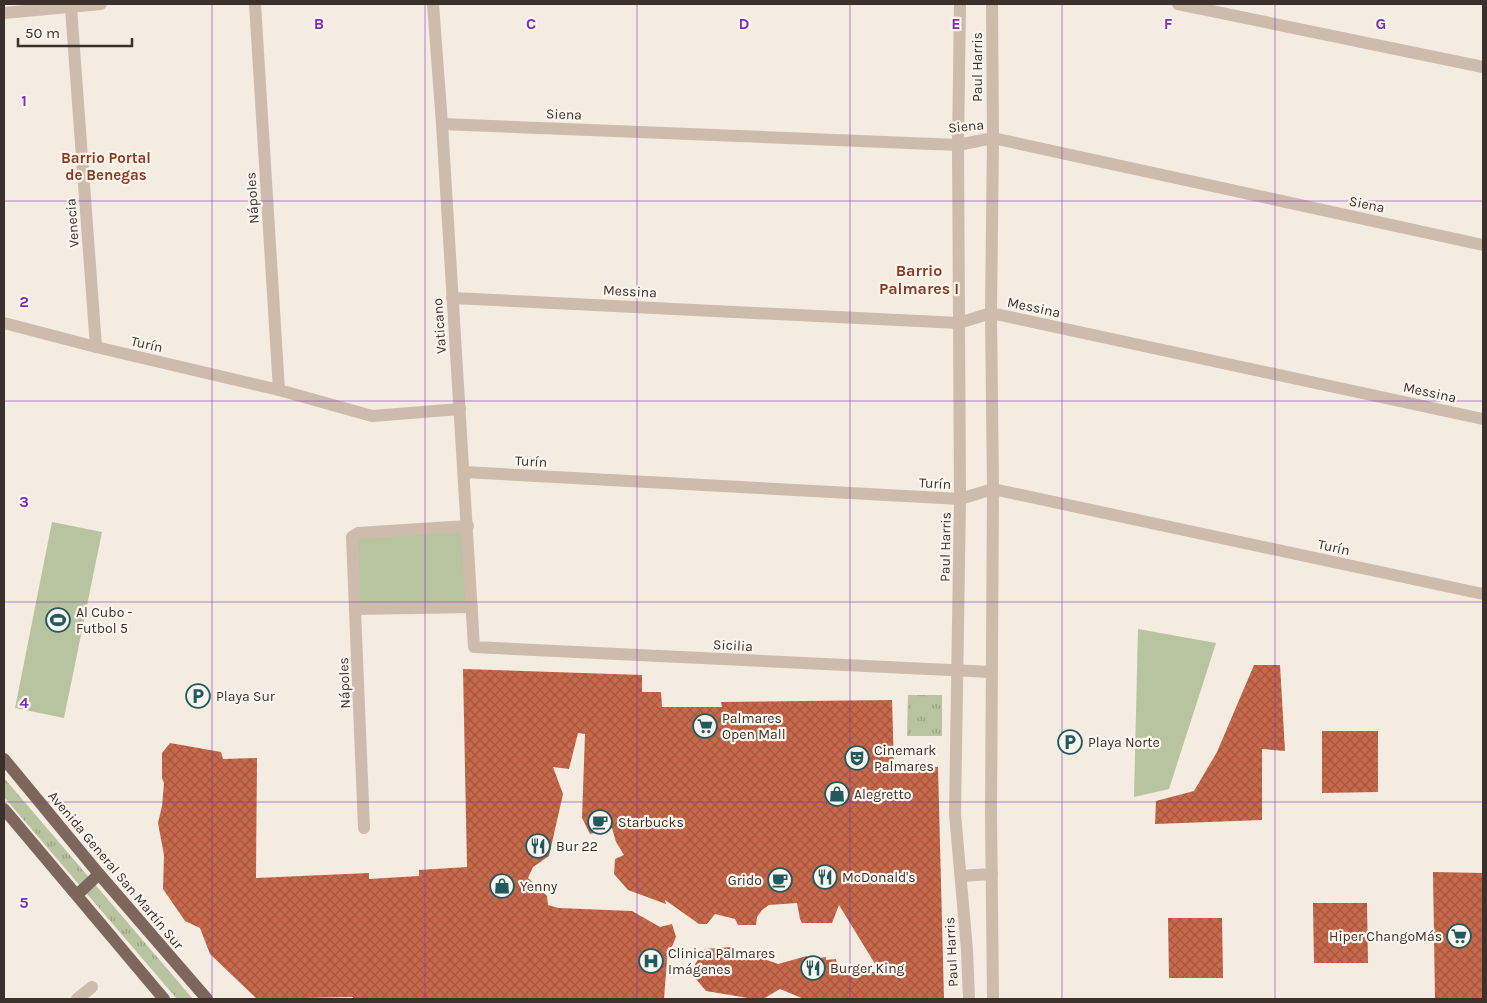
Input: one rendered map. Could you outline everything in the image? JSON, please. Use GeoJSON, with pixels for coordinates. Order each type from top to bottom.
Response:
{"type":"FeatureCollection","features":[{"type":"Feature","properties":{"kind":"main road","name":"Avenida General San Martín Sur"},"geometry":{"type":"LineString","coordinates":[[4,759],[99,874],[207,999]]}},
{"type":"Feature","properties":{"kind":"main road"},"geometry":{"type":"LineString","coordinates":[[4,808],[164,999]]}},
{"type":"Feature","properties":{"kind":"main road"},"geometry":{"type":"LineString","coordinates":[[77,895],[99,874]]}},
{"type":"Feature","properties":{"kind":"street"},"geometry":{"type":"LineString","coordinates":[[4,14],[101,4]]}},
{"type":"Feature","properties":{"kind":"street","name":"Nápoles"},"geometry":{"type":"LineString","coordinates":[[255,4],[279,390]]}},
{"type":"Feature","properties":{"kind":"street","name":"Vaticano"},"geometry":{"type":"LineString","coordinates":[[433,4],[468,526],[474,647]]}},
{"type":"Feature","properties":{"kind":"street","name":"Paul Harris"},"geometry":{"type":"LineString","coordinates":[[960,4],[958,145],[960,499],[955,814],[968,950],[968,999]]}},
{"type":"Feature","properties":{"kind":"street","name":"Paul Harris"},"geometry":{"type":"LineString","coordinates":[[992,4],[991,672],[993,999]]}},
{"type":"Feature","properties":{"kind":"street"},"geometry":{"type":"LineString","coordinates":[[1178,4],[1483,68]]}},
{"type":"Feature","properties":{"kind":"street","name":"Venecia"},"geometry":{"type":"LineString","coordinates":[[70,8],[96,347]]}},
{"type":"Feature","properties":{"kind":"street","name":"Siena"},"geometry":{"type":"LineString","coordinates":[[442,124],[958,145],[993,138],[1483,245]]}},
{"type":"Feature","properties":{"kind":"street","name":"Messina"},"geometry":{"type":"LineString","coordinates":[[452,298],[959,323],[991,313],[1483,419]]}},
{"type":"Feature","properties":{"kind":"street","name":"Turín"},"geometry":{"type":"LineString","coordinates":[[4,323],[96,347],[279,390],[372,416],[460,409]]}},
{"type":"Feature","properties":{"kind":"street","name":"Turín"},"geometry":{"type":"LineString","coordinates":[[464,472],[960,499],[992,489],[1483,594]]}},
{"type":"Feature","properties":{"kind":"street","name":"Nápoles"},"geometry":{"type":"LineString","coordinates":[[364,828],[352,537],[358,532],[468,526]]}},
{"type":"Feature","properties":{"kind":"street"},"geometry":{"type":"LineString","coordinates":[[356,609],[472,607]]}},
{"type":"Feature","properties":{"kind":"street","name":"Sicilia"},"geometry":{"type":"LineString","coordinates":[[474,647],[991,672]]}},
{"type":"Feature","properties":{"kind":"street"},"geometry":{"type":"LineString","coordinates":[[961,876],[992,874]]}},
{"type":"Feature","properties":{"kind":"street"},"geometry":{"type":"LineString","coordinates":[[77,999],[92,988]]}},
{"type":"Feature","properties":{"kind":"green space","name":"Al Cubo - Futbol 5"},"geometry":{"type":"Polygon","coordinates":[[[52,522],[102,532],[64,718],[15,708],[52,522]]]}},
{"type":"Feature","properties":{"kind":"green space"},"geometry":{"type":"Polygon","coordinates":[[[468,526],[472,607],[356,609],[358,533],[468,526]]]}},
{"type":"Feature","properties":{"kind":"green space"},"geometry":{"type":"Polygon","coordinates":[[[1138,629],[1216,643],[1169,789],[1134,797],[1138,629]]]}},
{"type":"Feature","properties":{"kind":"green space"},"geometry":{"type":"Polygon","coordinates":[[[908,695],[942,695],[942,736],[907,736],[908,695]]]}},
{"type":"Feature","properties":{"kind":"green space"},"geometry":{"type":"Polygon","coordinates":[[[4,778],[193,999],[177,999],[4,797],[4,778]]]}},
{"type":"Feature","properties":{"kind":"building"},"geometry":{"type":"Polygon","coordinates":[[[1254,665],[1280,665],[1285,751],[1262,749],[1262,820],[1155,824],[1156,801],[1194,791],[1217,752],[1254,665]]]}},
{"type":"Feature","properties":{"kind":"building","name":"Palmares Open Mall"},"geometry":{"type":"Polygon","coordinates":[[[463,669],[642,675],[642,692],[661,692],[662,707],[722,707],[721,702],[892,700],[894,767],[938,767],[944,999],[804,999],[780,989],[763,999],[754,999],[706,991],[690,972],[705,949],[731,947],[778,964],[807,956],[809,960],[826,957],[826,960],[836,959],[838,972],[880,972],[839,905],[832,923],[802,923],[797,903],[769,905],[757,917],[756,925],[738,925],[735,919],[715,914],[707,924],[699,924],[665,900],[666,904],[628,890],[614,874],[615,859],[624,855],[616,842],[612,828],[590,834],[582,818],[585,734],[578,733],[569,769],[553,767],[563,794],[549,856],[533,867],[528,878],[547,896],[548,905],[558,908],[632,911],[660,927],[672,924],[676,937],[671,949],[668,947],[664,999],[353,999],[353,997],[257,999],[210,954],[200,928],[185,921],[163,889],[164,855],[158,823],[164,783],[162,778],[162,753],[170,743],[221,752],[223,759],[257,758],[256,878],[369,873],[369,879],[419,876],[419,870],[467,867],[463,669]]]}},
{"type":"Feature","properties":{"kind":"building"},"geometry":{"type":"Polygon","coordinates":[[[1322,731],[1378,731],[1378,792],[1322,793],[1322,731]]]}},
{"type":"Feature","properties":{"kind":"building","name":"Hiper ChangoMás"},"geometry":{"type":"Polygon","coordinates":[[[1433,872],[1483,873],[1483,999],[1435,999],[1433,872]]]}},
{"type":"Feature","properties":{"kind":"building"},"geometry":{"type":"Polygon","coordinates":[[[1313,903],[1367,903],[1368,963],[1314,963],[1313,903]]]}},
{"type":"Feature","properties":{"kind":"building"},"geometry":{"type":"Polygon","coordinates":[[[1168,918],[1222,918],[1223,978],[1169,978],[1168,918]]]}},
{"type":"Feature","properties":{"kind":"place","name":"Al Cubo - Futbol 5"},"geometry":{"type":"Point","coordinates":[58,620]}},
{"type":"Feature","properties":{"kind":"place","name":"Playa Sur"},"geometry":{"type":"Point","coordinates":[198,696]}},
{"type":"Feature","properties":{"kind":"place","name":"Palmares Open Mall"},"geometry":{"type":"Point","coordinates":[705,726]}},
{"type":"Feature","properties":{"kind":"place","name":"Playa Norte"},"geometry":{"type":"Point","coordinates":[1070,742]}},
{"type":"Feature","properties":{"kind":"place","name":"Cinemark Palmares"},"geometry":{"type":"Point","coordinates":[857,758]}},
{"type":"Feature","properties":{"kind":"place","name":"Alegretto"},"geometry":{"type":"Point","coordinates":[837,794]}},
{"type":"Feature","properties":{"kind":"place","name":"Starbucks"},"geometry":{"type":"Point","coordinates":[600,822]}},
{"type":"Feature","properties":{"kind":"place","name":"Bur 22"},"geometry":{"type":"Point","coordinates":[538,846]}},
{"type":"Feature","properties":{"kind":"place","name":"McDonald's"},"geometry":{"type":"Point","coordinates":[825,877]}},
{"type":"Feature","properties":{"kind":"place","name":"Grido"},"geometry":{"type":"Point","coordinates":[780,880]}},
{"type":"Feature","properties":{"kind":"place","name":"Yenny"},"geometry":{"type":"Point","coordinates":[502,886]}},
{"type":"Feature","properties":{"kind":"place","name":"Hiper ChangoMás"},"geometry":{"type":"Point","coordinates":[1459,936]}},
{"type":"Feature","properties":{"kind":"place","name":"Clinica Palmares Imágenes"},"geometry":{"type":"Point","coordinates":[651,961]}},
{"type":"Feature","properties":{"kind":"place","name":"Burger King"},"geometry":{"type":"Point","coordinates":[813,968]}},
{"type":"Feature","properties":{"kind":"district","name":"Barrio Portal de Benegas"},"geometry":{"type":"Point","coordinates":[106,166]}},
{"type":"Feature","properties":{"kind":"district","name":"Barrio Palmares I"},"geometry":{"type":"Point","coordinates":[919,279]}}]}
